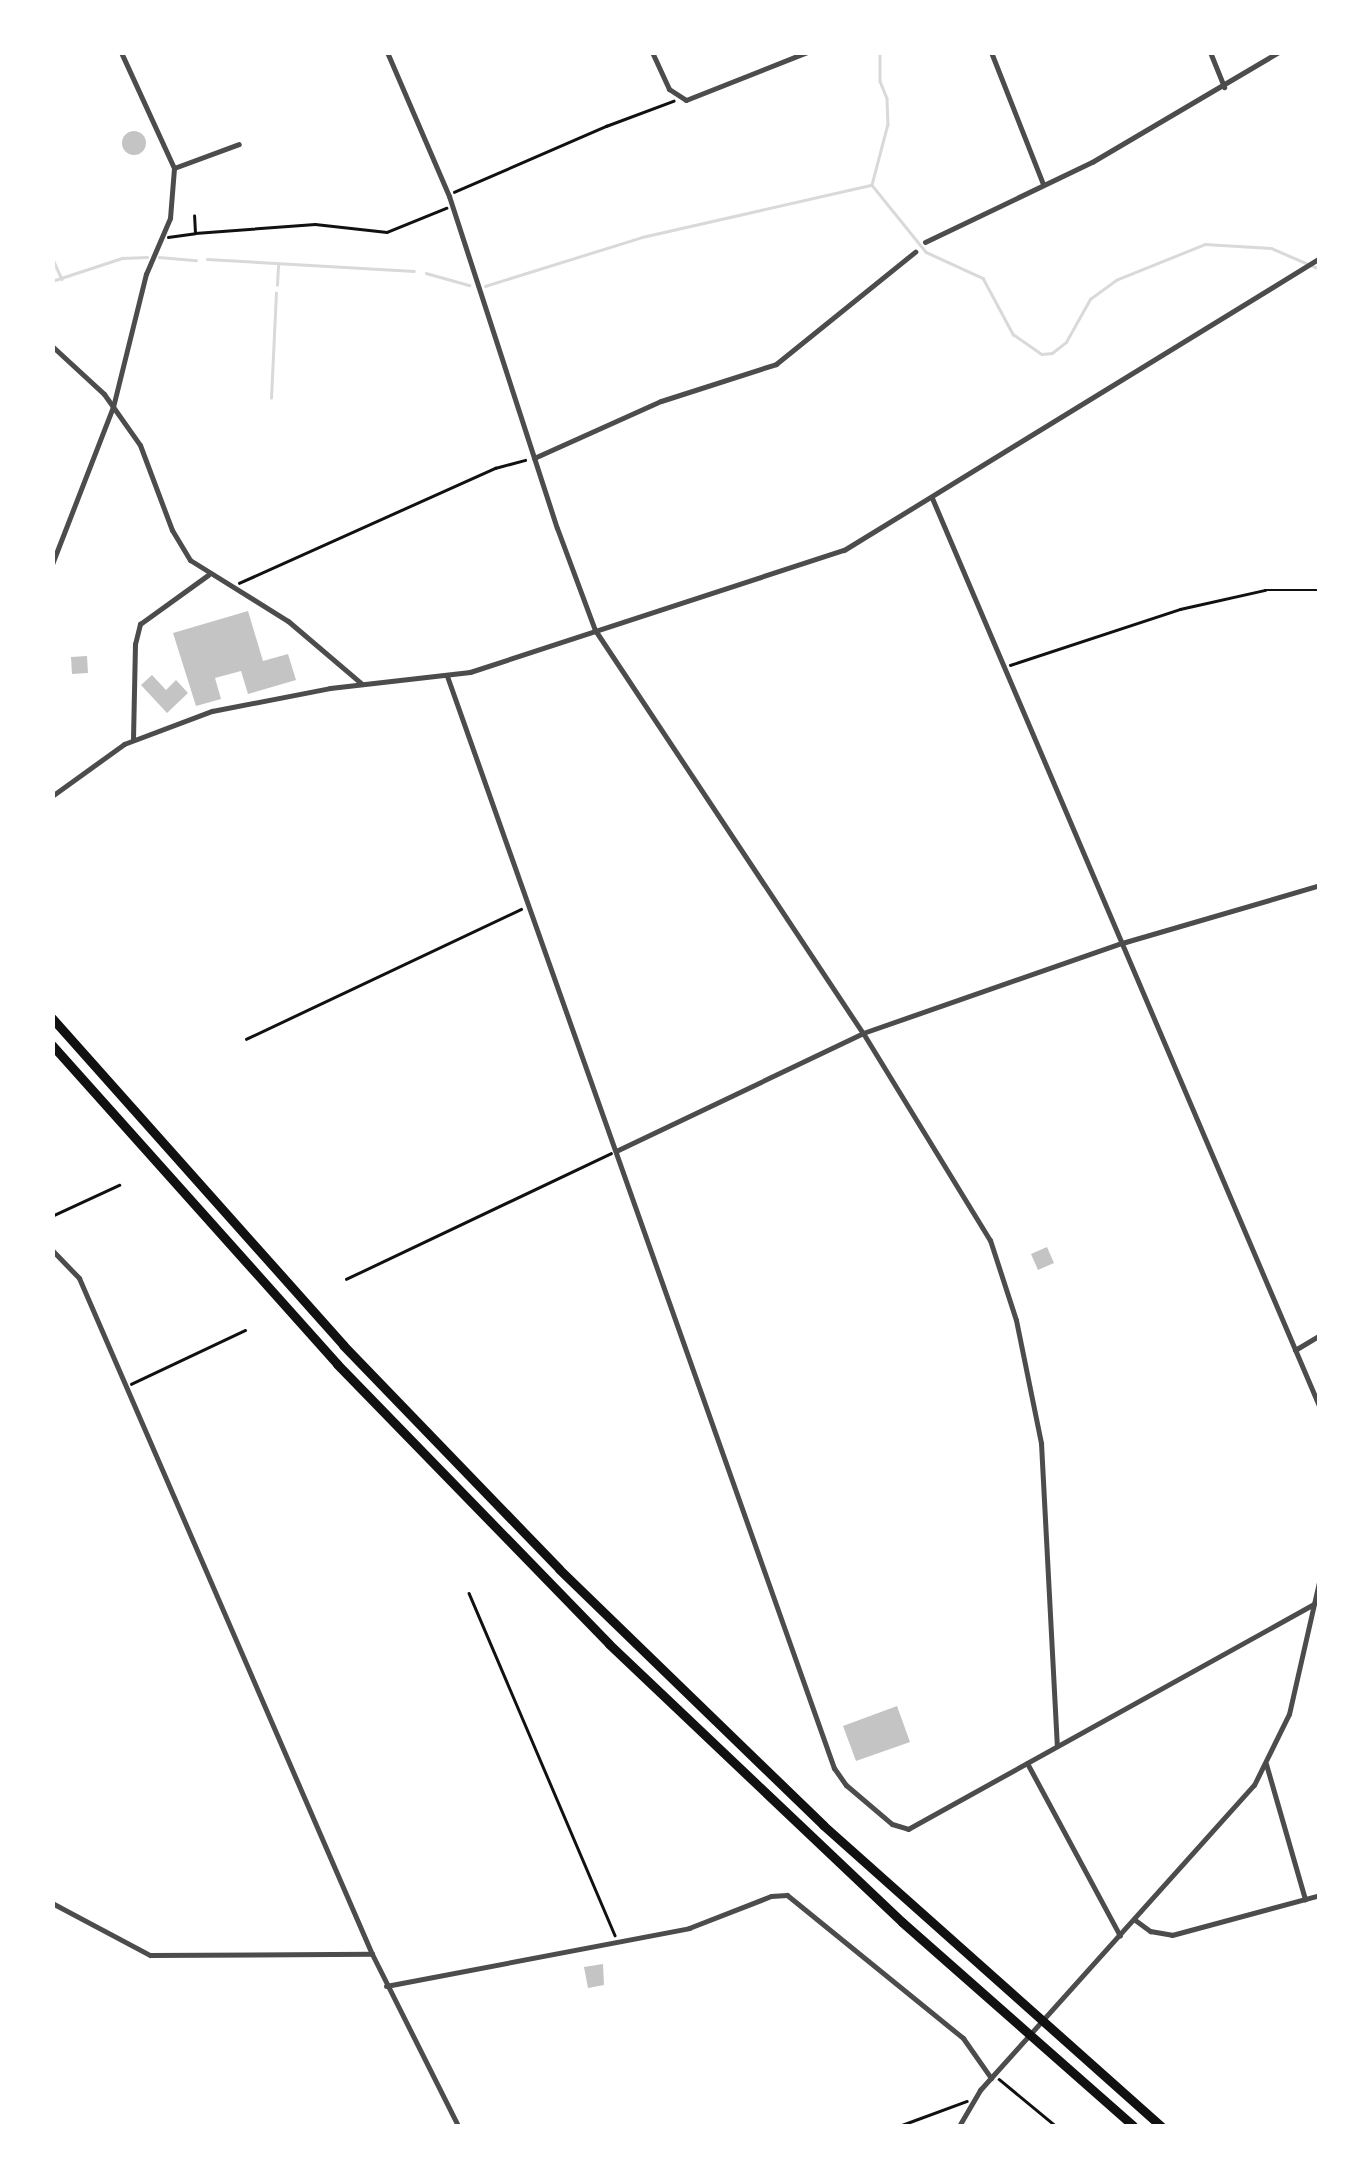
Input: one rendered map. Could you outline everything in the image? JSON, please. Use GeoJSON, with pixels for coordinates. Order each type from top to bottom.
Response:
{"type":"FeatureCollection","features":[{"type":"Feature","properties":{"kind":"highway"},"geometry":{"type":"LineString","coordinates":[[52,1018],[332,1332],[559,1569],[823,1825],[1161,2126]]}},
{"type":"Feature","properties":{"kind":"highway"},"geometry":{"type":"LineString","coordinates":[[52,1046],[337,1364],[609,1644],[902,1922],[1132,2126]]}},
{"type":"Feature","properties":{"kind":"street"},"geometry":{"type":"LineString","coordinates":[[52,564],[112,407],[146,274],[164,237],[174,168],[121,52]]}},
{"type":"Feature","properties":{"kind":"street"},"geometry":{"type":"LineString","coordinates":[[387,52],[449,196],[595,630],[863,1032],[979,1216],[1016,1320],[1041,1443],[1057,1745]]}},
{"type":"Feature","properties":{"kind":"street"},"geometry":{"type":"LineString","coordinates":[[652,52],[669,89],[679,99],[700,98],[807,52]]}},
{"type":"Feature","properties":{"kind":"street"},"geometry":{"type":"LineString","coordinates":[[991,52],[1043,184]]}},
{"type":"Feature","properties":{"kind":"street"},"geometry":{"type":"LineString","coordinates":[[1210,52],[1224,87]]}},
{"type":"Feature","properties":{"kind":"street"},"geometry":{"type":"LineString","coordinates":[[925,242],[1092,162],[1279,52]]}},
{"type":"Feature","properties":{"kind":"street"},"geometry":{"type":"LineString","coordinates":[[174,168],[239,144]]}},
{"type":"Feature","properties":{"kind":"street"},"geometry":{"type":"LineString","coordinates":[[534,458],[661,401],[776,364],[915,252]]}},
{"type":"Feature","properties":{"kind":"street"},"geometry":{"type":"LineString","coordinates":[[52,796],[134,739],[250,702],[447,676],[844,550],[1296,269],[1320,258]]}},
{"type":"Feature","properties":{"kind":"street"},"geometry":{"type":"LineString","coordinates":[[52,346],[90,379],[149,463],[179,545],[208,575],[288,621],[362,685]]}},
{"type":"Feature","properties":{"kind":"street"},"geometry":{"type":"LineString","coordinates":[[932,498],[1320,1408]]}},
{"type":"Feature","properties":{"kind":"street"},"geometry":{"type":"LineString","coordinates":[[134,739],[135,644],[140,624],[208,575]]}},
{"type":"Feature","properties":{"kind":"street"},"geometry":{"type":"LineString","coordinates":[[447,676],[834,1768],[846,1785],[892,1824],[908,1829],[1314,1604]]}},
{"type":"Feature","properties":{"kind":"street"},"geometry":{"type":"LineString","coordinates":[[616,1151],[863,1032],[1122,943],[1320,884]]}},
{"type":"Feature","properties":{"kind":"street"},"geometry":{"type":"LineString","coordinates":[[52,1250],[79,1278],[386,1986],[458,2126]]}},
{"type":"Feature","properties":{"kind":"street"},"geometry":{"type":"LineString","coordinates":[[1295,1350],[1320,1335]]}},
{"type":"Feature","properties":{"kind":"street"},"geometry":{"type":"LineString","coordinates":[[960,2126],[972,2102],[1013,2052],[1254,1784],[1289,1714],[1320,1578]]}},
{"type":"Feature","properties":{"kind":"street"},"geometry":{"type":"LineString","coordinates":[[1027,1762],[1120,1936]]}},
{"type":"Feature","properties":{"kind":"street"},"geometry":{"type":"LineString","coordinates":[[1266,1764],[1305,1900]]}},
{"type":"Feature","properties":{"kind":"street"},"geometry":{"type":"LineString","coordinates":[[1135,1920],[1150,1931],[1172,1935],[1320,1895]]}},
{"type":"Feature","properties":{"kind":"street"},"geometry":{"type":"LineString","coordinates":[[386,1986],[689,1928],[771,1896],[798,1900],[962,2038],[992,2077]]}},
{"type":"Feature","properties":{"kind":"street"},"geometry":{"type":"LineString","coordinates":[[52,1903],[150,1955],[372,1954]]}},
{"type":"Feature","properties":{"kind":"path"},"geometry":{"type":"LineString","coordinates":[[449,196],[606,126],[679,99]]}},
{"type":"Feature","properties":{"kind":"path"},"geometry":{"type":"LineString","coordinates":[[164,237],[314,224],[387,232],[452,206]]}},
{"type":"Feature","properties":{"kind":"path"},"geometry":{"type":"LineString","coordinates":[[194,216],[195,233]]}},
{"type":"Feature","properties":{"kind":"path"},"geometry":{"type":"LineString","coordinates":[[228,588],[495,468],[534,458]]}},
{"type":"Feature","properties":{"kind":"path"},"geometry":{"type":"LineString","coordinates":[[1004,667],[1180,608],[1265,590],[1320,590]]}},
{"type":"Feature","properties":{"kind":"path"},"geometry":{"type":"LineString","coordinates":[[246,1038],[528,906]]}},
{"type":"Feature","properties":{"kind":"path"},"geometry":{"type":"LineString","coordinates":[[346,1279],[616,1151]]}},
{"type":"Feature","properties":{"kind":"path"},"geometry":{"type":"LineString","coordinates":[[52,1216],[119,1185]]}},
{"type":"Feature","properties":{"kind":"path"},"geometry":{"type":"LineString","coordinates":[[125,1387],[244,1330]]}},
{"type":"Feature","properties":{"kind":"path"},"geometry":{"type":"LineString","coordinates":[[469,1593],[618,1941]]}},
{"type":"Feature","properties":{"kind":"path"},"geometry":{"type":"LineString","coordinates":[[992,2077],[1056,2126]]}},
{"type":"Feature","properties":{"kind":"path"},"geometry":{"type":"LineString","coordinates":[[899,2126],[958,2102],[972,2102]]}},
{"type":"Feature","properties":{"kind":"building"},"geometry":{"type":"Polygon","coordinates":[[[134,131],[146,143],[134,155],[122,143],[134,131]]]}},
{"type":"Feature","properties":{"kind":"building"},"geometry":{"type":"Polygon","coordinates":[[[248,611],[263,661],[288,654],[296,680],[248,694],[241,671],[215,678],[221,699],[196,706],[173,633],[248,611]]]}},
{"type":"Feature","properties":{"kind":"building"},"geometry":{"type":"Polygon","coordinates":[[[87,656],[88,673],[72,674],[71,657],[87,656]]]}},
{"type":"Feature","properties":{"kind":"building"},"geometry":{"type":"Polygon","coordinates":[[[152,675],[166,690],[176,680],[188,693],[167,713],[141,685],[152,675]]]}},
{"type":"Feature","properties":{"kind":"building"},"geometry":{"type":"Polygon","coordinates":[[[1047,1247],[1054,1263],[1038,1270],[1031,1254],[1047,1247]]]}},
{"type":"Feature","properties":{"kind":"building"},"geometry":{"type":"Polygon","coordinates":[[[897,1706],[910,1742],[856,1761],[843,1726],[897,1706]]]}},
{"type":"Feature","properties":{"kind":"building"},"geometry":{"type":"Polygon","coordinates":[[[603,1964],[604,1985],[588,1988],[584,1967],[603,1964]]]}},
{"type":"Feature","properties":{"kind":"waterway"},"geometry":{"type":"LineString","coordinates":[[880,52],[880,81],[887,98],[888,124],[872,185],[926,252],[983,278],[1013,334],[1042,354],[1052,353],[1066,342],[1090,299],[1116,280],[1205,244],[1271,248],[1320,269]]}},
{"type":"Feature","properties":{"kind":"waterway"},"geometry":{"type":"LineString","coordinates":[[485,286],[642,237],[870,185]]}},
{"type":"Feature","properties":{"kind":"waterway"},"geometry":{"type":"LineString","coordinates":[[52,257],[62,279]]}},
{"type":"Feature","properties":{"kind":"waterway"},"geometry":{"type":"LineString","coordinates":[[52,281],[122,258],[147,257]]}},
{"type":"Feature","properties":{"kind":"waterway"},"geometry":{"type":"LineString","coordinates":[[159,257],[196,260]]}},
{"type":"Feature","properties":{"kind":"waterway"},"geometry":{"type":"LineString","coordinates":[[207,259],[414,271]]}},
{"type":"Feature","properties":{"kind":"waterway"},"geometry":{"type":"LineString","coordinates":[[277,285],[278,266]]}},
{"type":"Feature","properties":{"kind":"waterway"},"geometry":{"type":"LineString","coordinates":[[426,273],[469,285]]}},
{"type":"Feature","properties":{"kind":"waterway"},"geometry":{"type":"LineString","coordinates":[[271,398],[276,293]]}}]}
